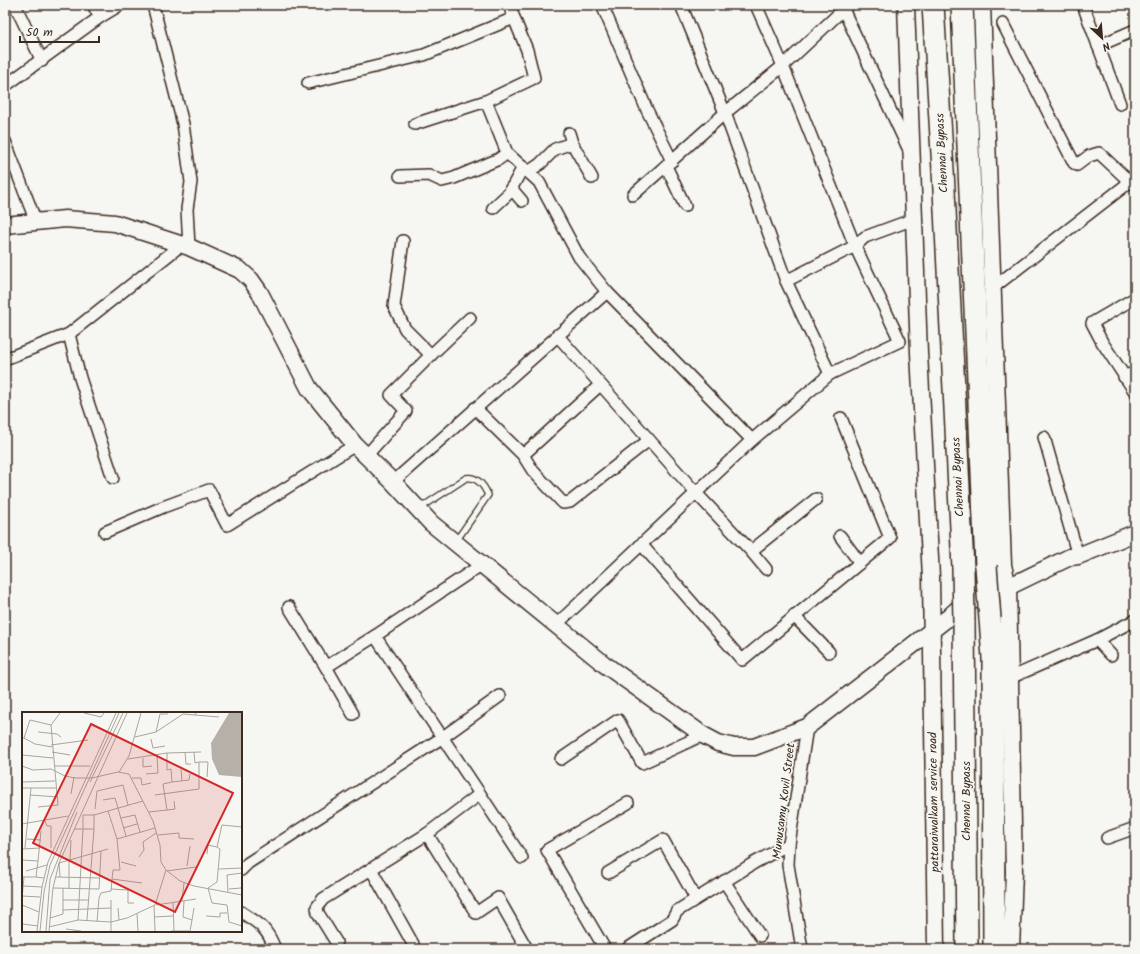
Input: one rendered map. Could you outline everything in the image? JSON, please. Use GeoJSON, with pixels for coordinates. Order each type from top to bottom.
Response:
{"type":"FeatureCollection","features":[{"type":"Feature","properties":{"kind":"highway","name":"Chennai Bypass"},"geometry":{"type":"LineString","coordinates":[[933,5],[943,170],[963,568],[967,949]]}},
{"type":"Feature","properties":{"kind":"highway","name":"Chennai Bypass"},"geometry":{"type":"LineString","coordinates":[[962,5],[986,566],[993,658],[994,949]]}},
{"type":"Feature","properties":{"kind":"street"},"geometry":{"type":"LineString","coordinates":[[15,5],[42,61]]}},
{"type":"Feature","properties":{"kind":"street"},"geometry":{"type":"LineString","coordinates":[[93,5],[100,16]]}},
{"type":"Feature","properties":{"kind":"street"},"geometry":{"type":"LineString","coordinates":[[5,86],[42,61],[100,16],[120,5]]}},
{"type":"Feature","properties":{"kind":"street"},"geometry":{"type":"LineString","coordinates":[[5,359],[70,334],[184,246],[191,182],[184,124],[153,5]]}},
{"type":"Feature","properties":{"kind":"street"},"geometry":{"type":"LineString","coordinates":[[415,124],[486,101],[534,78],[527,50],[509,5]]}},
{"type":"Feature","properties":{"kind":"street"},"geometry":{"type":"LineString","coordinates":[[602,5],[669,163],[685,206]]}},
{"type":"Feature","properties":{"kind":"street"},"geometry":{"type":"LineString","coordinates":[[681,5],[724,113],[786,282],[830,374]]}},
{"type":"Feature","properties":{"kind":"street"},"geometry":{"type":"LineString","coordinates":[[556,625],[752,440],[830,374],[900,341],[855,246],[783,66],[756,5]]}},
{"type":"Feature","properties":{"kind":"street","name":"pattaraiwalkam service road"},"geometry":{"type":"LineString","coordinates":[[906,5],[919,353],[931,577],[936,949]]}},
{"type":"Feature","properties":{"kind":"street"},"geometry":{"type":"LineString","coordinates":[[982,5],[994,287],[1003,565],[1008,587],[1014,872],[1011,949]]}},
{"type":"Feature","properties":{"kind":"street"},"geometry":{"type":"LineString","coordinates":[[1083,5],[1120,104]]}},
{"type":"Feature","properties":{"kind":"street"},"geometry":{"type":"LineString","coordinates":[[633,195],[724,113],[783,66],[847,6],[911,155]]}},
{"type":"Feature","properties":{"kind":"street"},"geometry":{"type":"LineString","coordinates":[[308,83],[424,55],[514,18]]}},
{"type":"Feature","properties":{"kind":"street"},"geometry":{"type":"LineString","coordinates":[[994,287],[1133,180],[1099,153],[1089,156],[1077,165],[1074,162],[1003,24]]}},
{"type":"Feature","properties":{"kind":"street"},"geometry":{"type":"LineString","coordinates":[[1098,46],[1135,30]]}},
{"type":"Feature","properties":{"kind":"street"},"geometry":{"type":"LineString","coordinates":[[486,101],[507,152],[539,182],[579,257],[607,292],[752,440]]}},
{"type":"Feature","properties":{"kind":"street"},"geometry":{"type":"LineString","coordinates":[[493,208],[525,170],[540,164],[555,149],[570,138],[592,178]]}},
{"type":"Feature","properties":{"kind":"street"},"geometry":{"type":"LineString","coordinates":[[5,141],[36,222]]}},
{"type":"Feature","properties":{"kind":"street"},"geometry":{"type":"LineString","coordinates":[[400,176],[429,175],[442,181],[454,178],[499,159],[507,152]]}},
{"type":"Feature","properties":{"kind":"street"},"geometry":{"type":"LineString","coordinates":[[511,188],[522,201]]}},
{"type":"Feature","properties":{"kind":"street"},"geometry":{"type":"LineString","coordinates":[[786,282],[855,246],[866,237],[914,219]]}},
{"type":"Feature","properties":{"kind":"street"},"geometry":{"type":"LineString","coordinates":[[5,225],[65,220],[115,223],[184,246],[240,270],[252,280],[309,388],[361,451],[418,509],[481,565],[604,664],[703,735],[718,743],[734,747],[754,747],[807,727],[950,617],[962,605],[1008,587],[1070,557],[1078,556],[1135,533]]}},
{"type":"Feature","properties":{"kind":"street"},"geometry":{"type":"LineString","coordinates":[[403,241],[394,306],[405,329],[431,354]]}},
{"type":"Feature","properties":{"kind":"street"},"geometry":{"type":"LineString","coordinates":[[393,482],[607,292]]}},
{"type":"Feature","properties":{"kind":"street"},"geometry":{"type":"LineString","coordinates":[[1135,298],[1092,323],[1124,377],[1135,392]]}},
{"type":"Feature","properties":{"kind":"street"},"geometry":{"type":"LineString","coordinates":[[105,532],[163,507],[209,490],[227,526],[361,451],[406,411],[391,395],[431,354],[470,318]]}},
{"type":"Feature","properties":{"kind":"street"},"geometry":{"type":"LineString","coordinates":[[70,334],[80,378],[113,478]]}},
{"type":"Feature","properties":{"kind":"street"},"geometry":{"type":"LineString","coordinates":[[557,335],[696,493],[766,569]]}},
{"type":"Feature","properties":{"kind":"street"},"geometry":{"type":"LineString","coordinates":[[1124,377],[1135,372]]}},
{"type":"Feature","properties":{"kind":"street"},"geometry":{"type":"LineString","coordinates":[[524,455],[600,385]]}},
{"type":"Feature","properties":{"kind":"street"},"geometry":{"type":"LineString","coordinates":[[475,408],[524,455],[533,472],[563,503],[567,503],[649,440]]}},
{"type":"Feature","properties":{"kind":"street"},"geometry":{"type":"LineString","coordinates":[[641,544],[742,660],[890,538],[841,418]]}},
{"type":"Feature","properties":{"kind":"street"},"geometry":{"type":"LineString","coordinates":[[1044,437],[1078,556]]}},
{"type":"Feature","properties":{"kind":"street"},"geometry":{"type":"LineString","coordinates":[[751,551],[816,499]]}},
{"type":"Feature","properties":{"kind":"street"},"geometry":{"type":"LineString","coordinates":[[840,536],[860,563]]}},
{"type":"Feature","properties":{"kind":"street"},"geometry":{"type":"LineString","coordinates":[[326,667],[481,565]]}},
{"type":"Feature","properties":{"kind":"street"},"geometry":{"type":"LineString","coordinates":[[289,608],[353,714]]}},
{"type":"Feature","properties":{"kind":"street"},"geometry":{"type":"LineString","coordinates":[[794,616],[829,652]]}},
{"type":"Feature","properties":{"kind":"street"},"geometry":{"type":"LineString","coordinates":[[1010,678],[1098,640],[1135,620]]}},
{"type":"Feature","properties":{"kind":"street"},"geometry":{"type":"LineString","coordinates":[[374,636],[443,737],[522,858]]}},
{"type":"Feature","properties":{"kind":"street"},"geometry":{"type":"LineString","coordinates":[[1098,640],[1112,655]]}},
{"type":"Feature","properties":{"kind":"street"},"geometry":{"type":"LineString","coordinates":[[242,869],[248,863],[443,737],[500,696]]}},
{"type":"Feature","properties":{"kind":"street"},"geometry":{"type":"LineString","coordinates":[[561,759],[618,720],[642,763],[703,735]]}},
{"type":"Feature","properties":{"kind":"street","name":"Munusamy Kovil Street"},"geometry":{"type":"LineString","coordinates":[[802,949],[788,865],[789,844],[807,727]]}},
{"type":"Feature","properties":{"kind":"street"},"geometry":{"type":"LineString","coordinates":[[336,942],[318,913],[317,907],[323,900],[427,834],[480,794]]}},
{"type":"Feature","properties":{"kind":"street"},"geometry":{"type":"LineString","coordinates":[[605,949],[547,850],[628,803]]}},
{"type":"Feature","properties":{"kind":"street"},"geometry":{"type":"LineString","coordinates":[[1107,838],[1135,828]]}},
{"type":"Feature","properties":{"kind":"street"},"geometry":{"type":"LineString","coordinates":[[427,834],[476,913],[498,898],[527,949]]}},
{"type":"Feature","properties":{"kind":"street"},"geometry":{"type":"LineString","coordinates":[[608,873],[663,840],[696,899]]}},
{"type":"Feature","properties":{"kind":"street"},"geometry":{"type":"LineString","coordinates":[[627,949],[672,920],[677,911],[724,881],[789,844]]}},
{"type":"Feature","properties":{"kind":"street"},"geometry":{"type":"LineString","coordinates":[[371,869],[414,944]]}},
{"type":"Feature","properties":{"kind":"street"},"geometry":{"type":"LineString","coordinates":[[724,881],[760,936]]}},
{"type":"Feature","properties":{"kind":"street"},"geometry":{"type":"LineString","coordinates":[[242,913],[261,925],[269,934],[275,949]]}},
{"type":"Feature","properties":{"kind":"lane"},"geometry":{"type":"LineString","coordinates":[[418,509],[466,478],[471,477],[477,480],[486,489],[488,495],[455,542]]}}]}
